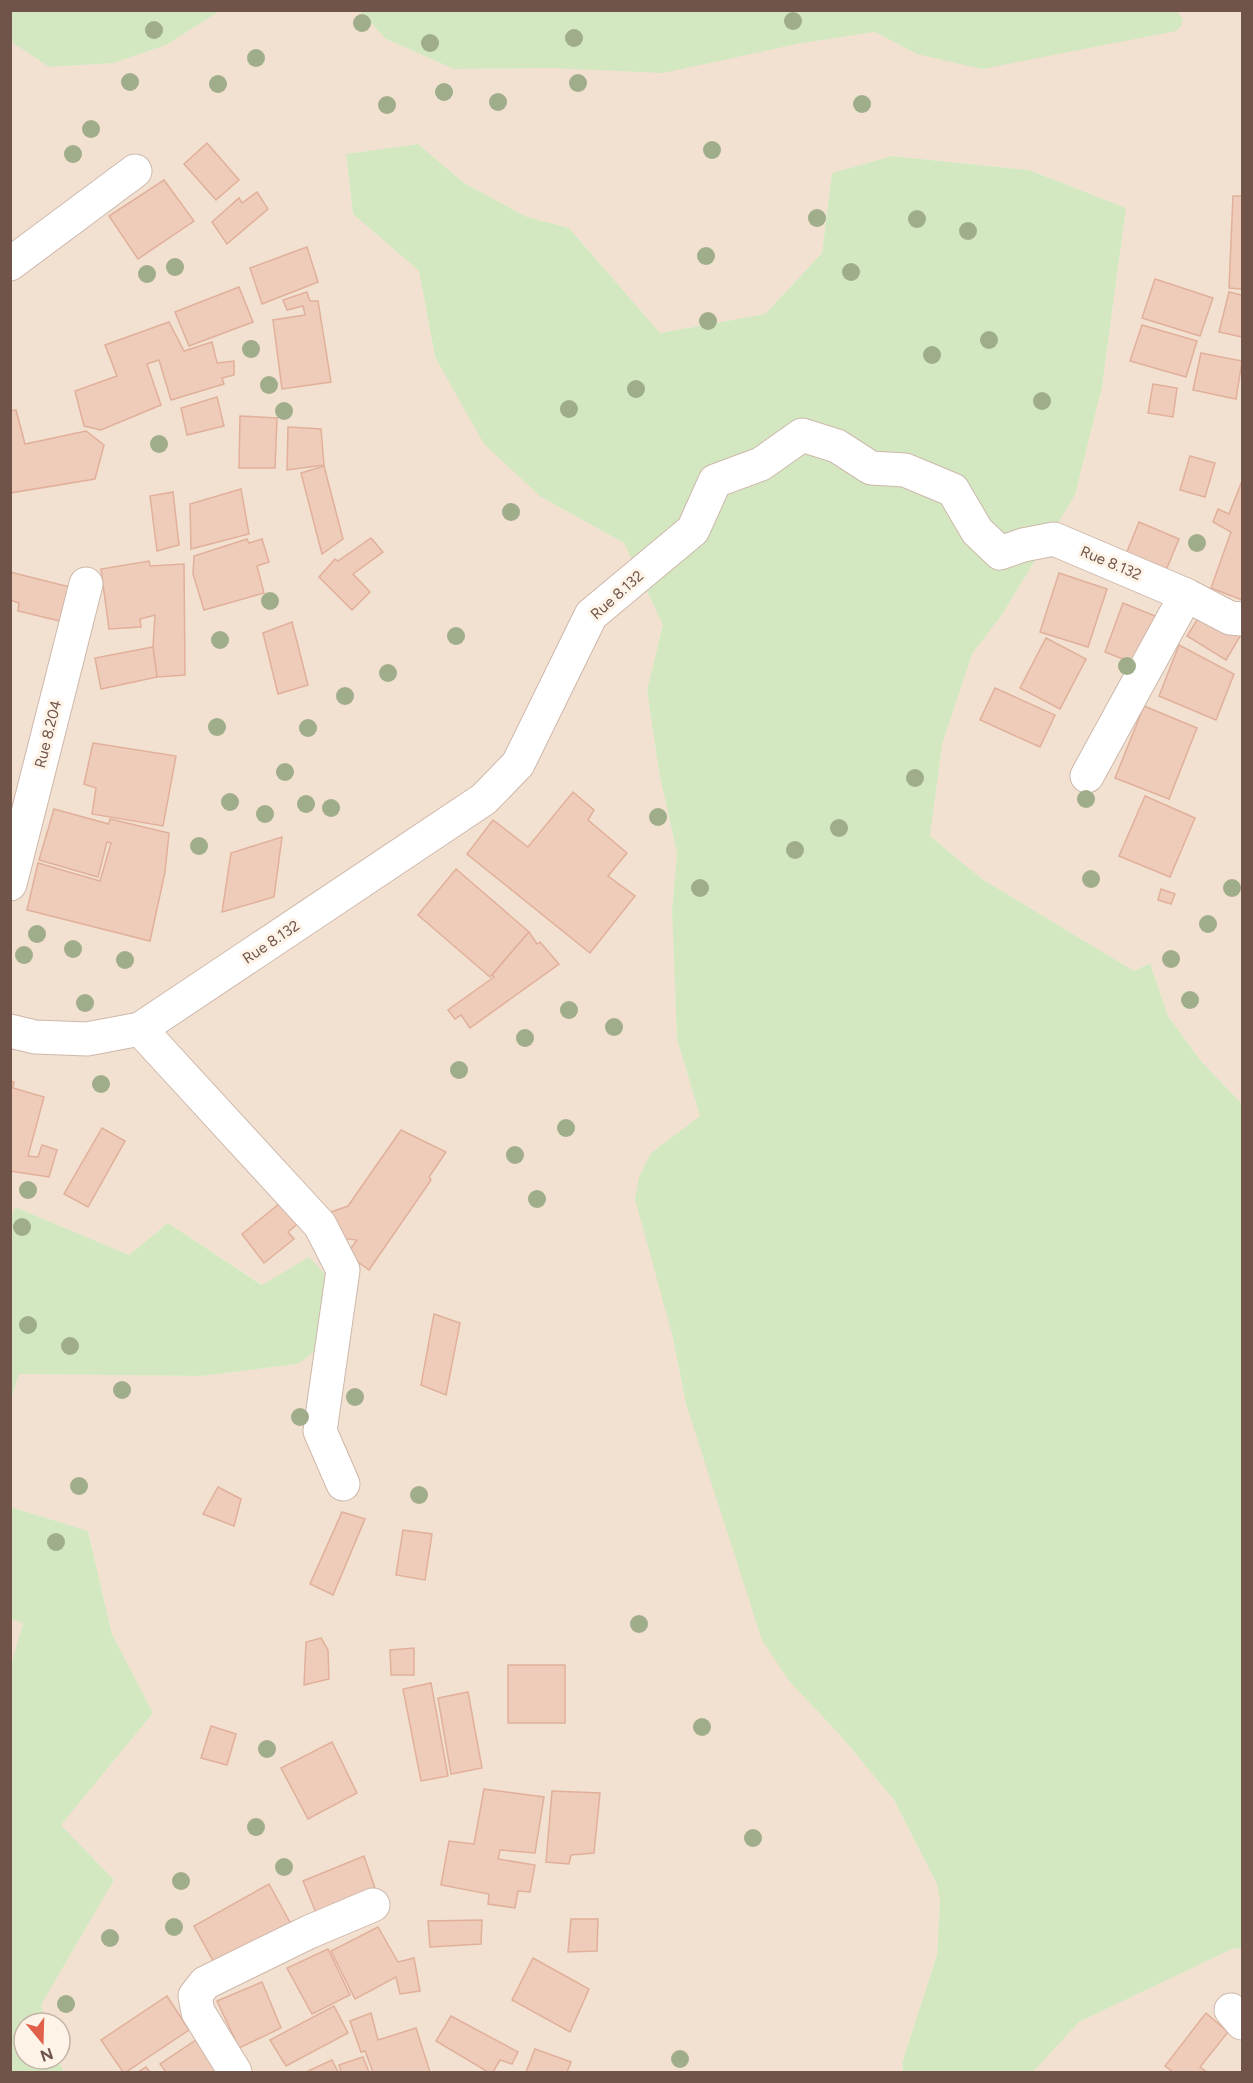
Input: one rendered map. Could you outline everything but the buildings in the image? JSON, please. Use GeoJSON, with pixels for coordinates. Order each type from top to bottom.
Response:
{"type":"FeatureCollection","features":[{"type":"Feature","properties":{"kind":"street"},"geometry":{"type":"LineString","coordinates":[[10,264],[135,171]]}},
{"type":"Feature","properties":{"kind":"street","name":"Rue 8.132"},"geometry":{"type":"LineString","coordinates":[[10,1031],[34,1037],[87,1039],[140,1029],[484,799],[518,764],[591,615],[693,530],[715,481],[761,464],[802,435],[837,446],[871,468],[905,470],[953,490],[977,531],[1000,553],[1023,545],[1054,539],[1186,595],[1230,618],[1242,619]]}},
{"type":"Feature","properties":{"kind":"street","name":"Rue 8.204"},"geometry":{"type":"LineString","coordinates":[[10,884],[86,584]]}},
{"type":"Feature","properties":{"kind":"street"},"geometry":{"type":"LineString","coordinates":[[1087,776],[1186,595]]}},
{"type":"Feature","properties":{"kind":"street"},"geometry":{"type":"LineString","coordinates":[[140,1029],[320,1225],[343,1270],[320,1431],[343,1484]]}},
{"type":"Feature","properties":{"kind":"street"},"geometry":{"type":"LineString","coordinates":[[235,2073],[198,2012],[195,1996],[205,1983],[309,1932],[373,1905]]}},
{"type":"Feature","properties":{"kind":"shaded area"},"geometry":{"type":"Polygon","coordinates":[[[360,10],[386,39],[454,69],[553,68],[797,44],[875,32],[917,54],[1183,19],[1176,11],[1242,11],[1242,1104],[1201,1061],[1168,1016],[1150,963],[1134,971],[982,879],[930,836],[942,745],[972,654],[1003,613],[1075,495],[1102,387],[1126,208],[1029,170],[892,156],[832,173],[822,253],[765,314],[660,333],[569,228],[527,217],[464,183],[418,144],[346,154],[353,214],[419,271],[435,358],[541,497],[624,543],[663,625],[647,690],[659,772],[677,853],[672,911],[677,1039],[700,1116],[651,1153],[672,1334],[686,1404],[789,1681],[840,1735],[894,1800],[937,1884],[940,1901],[937,1955],[902,2063],[903,2072],[64,2072],[72,2071],[72,2011],[43,2011],[41,2005],[114,1880],[61,1825],[153,1713],[112,1634],[88,1531],[11,1507],[11,1400],[19,1374],[201,1376],[298,1364],[309,1257],[263,1285],[168,1223],[129,1255],[15,1207],[11,1222],[11,37],[13,43],[49,67],[114,63],[166,45],[220,11],[360,10]]]}},
{"type":"Feature","properties":{"kind":"shaded area"},"geometry":{"type":"Polygon","coordinates":[[[11,1619],[23,1622],[11,1669],[11,1619]]]}},
{"type":"Feature","properties":{"kind":"shaded area"},"geometry":{"type":"Polygon","coordinates":[[[1242,1948],[1242,2072],[1033,2072],[1079,2022],[1232,1949],[1242,1948]]]}},
{"type":"Feature","properties":{"kind":"green space"},"geometry":{"type":"Polygon","coordinates":[[[1176,10],[1183,19],[1176,31],[982,69],[917,54],[875,32],[797,44],[663,73],[553,68],[454,69],[386,39],[360,11],[1176,10]]]}},
{"type":"Feature","properties":{"kind":"green space"},"geometry":{"type":"Polygon","coordinates":[[[10,11],[220,11],[166,45],[114,63],[49,67],[13,43],[10,11]]]}},
{"type":"Feature","properties":{"kind":"green space"},"geometry":{"type":"Polygon","coordinates":[[[418,144],[464,183],[527,217],[569,228],[660,333],[765,314],[822,253],[832,173],[892,156],[1029,170],[1126,208],[1102,387],[1075,495],[1003,613],[972,654],[942,745],[930,836],[982,879],[1134,971],[1150,963],[1168,1016],[1201,1061],[1242,1104],[1242,1948],[1232,1949],[1079,2022],[1033,2072],[903,2072],[902,2063],[937,1955],[940,1901],[937,1884],[894,1800],[840,1735],[789,1681],[762,1640],[686,1404],[672,1334],[635,1199],[639,1177],[651,1153],[700,1116],[677,1039],[672,911],[677,853],[659,772],[647,690],[663,625],[624,543],[541,497],[484,444],[435,357],[419,271],[353,214],[346,154],[418,144]]]}},
{"type":"Feature","properties":{"kind":"green space"},"geometry":{"type":"Polygon","coordinates":[[[15,1207],[129,1255],[168,1223],[262,1285],[309,1257],[334,1284],[327,1342],[298,1364],[201,1376],[19,1374],[11,1400],[10,1222],[15,1207]]]}},
{"type":"Feature","properties":{"kind":"green space"},"geometry":{"type":"Polygon","coordinates":[[[11,1507],[88,1531],[112,1634],[153,1713],[61,1825],[114,1880],[41,2005],[43,2011],[12,2011],[12,2071],[64,2072],[11,2072],[10,1669],[23,1623],[11,1619],[11,1507]]]}}]}
